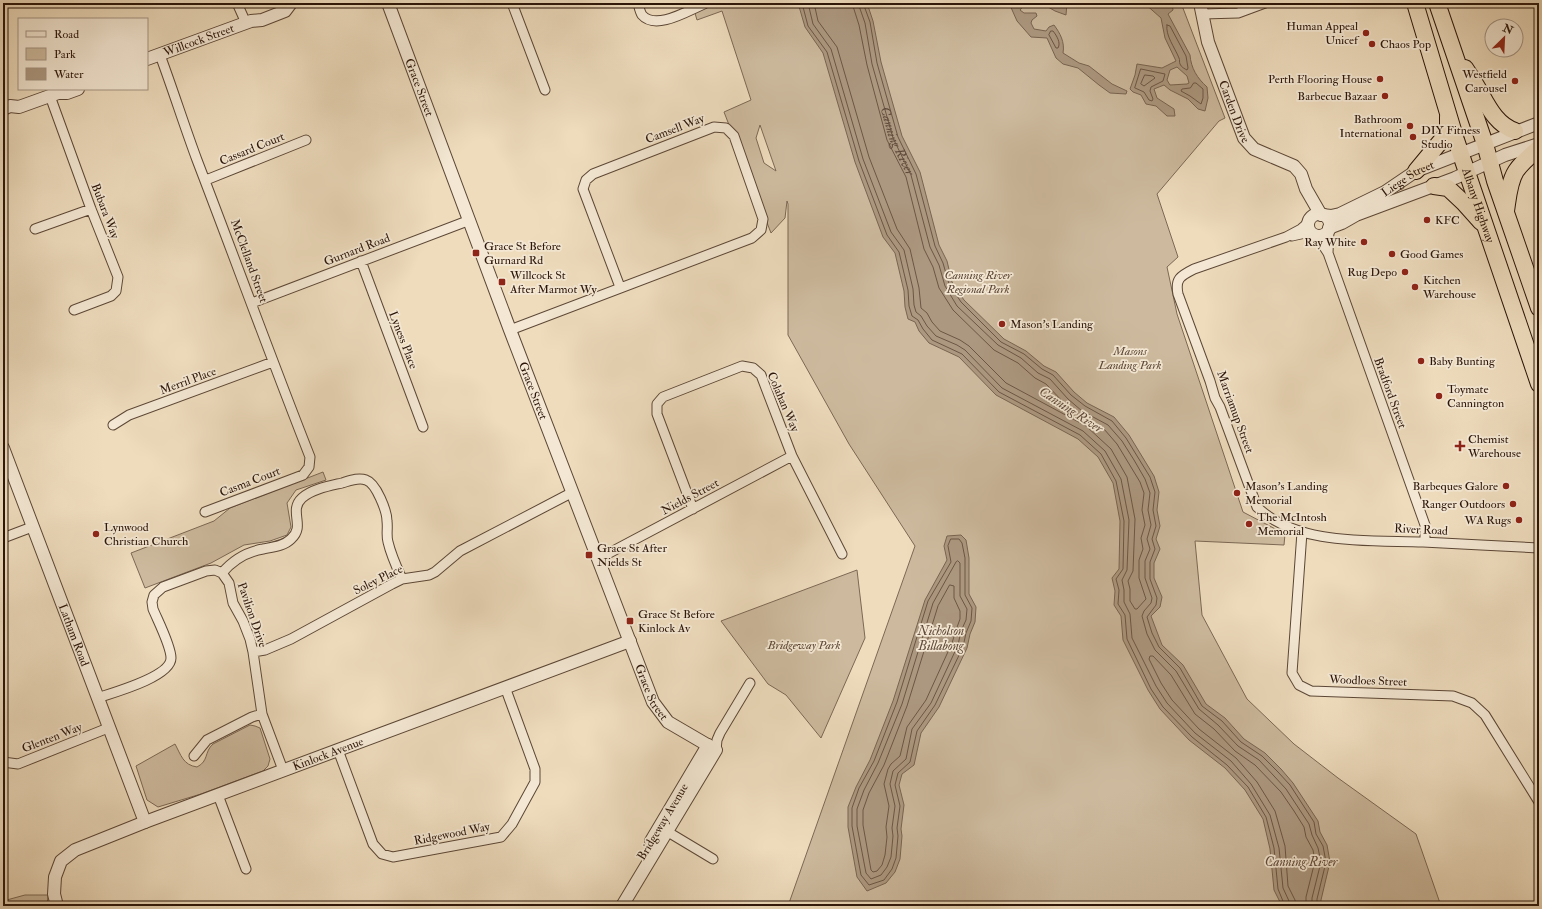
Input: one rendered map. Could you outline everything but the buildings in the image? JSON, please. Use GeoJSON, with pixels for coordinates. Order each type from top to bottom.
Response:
{"type":"FeatureCollection","features":[{"type":"Feature","properties":{"kind":"highway","name":"Albany Highway"},"geometry":{"type":"LineString","coordinates":[[1415,3],[1448,114],[1539,384]]}},
{"type":"Feature","properties":{"kind":"highway","name":"Albany Highway"},"geometry":{"type":"LineString","coordinates":[[1437,3],[1539,308]]}},
{"type":"Feature","properties":{"kind":"highway"},"geometry":{"type":"LineString","coordinates":[[1452,50],[1476,85],[1488,108],[1507,128],[1515,131]]}},
{"type":"Feature","properties":{"kind":"highway"},"geometry":{"type":"LineString","coordinates":[[1416,170],[1445,136],[1448,127],[1448,114]]}},
{"type":"Feature","properties":{"kind":"highway"},"geometry":{"type":"LineString","coordinates":[[1506,212],[1510,186],[1516,171],[1522,163],[1539,148]]}},
{"type":"Feature","properties":{"kind":"highway"},"geometry":{"type":"LineString","coordinates":[[1434,186],[1448,188],[1485,226]]}},
{"type":"Feature","properties":{"kind":"street"},"geometry":{"type":"LineString","coordinates":[[237,3],[249,22]]}},
{"type":"Feature","properties":{"kind":"street","name":"Willcock Street"},"geometry":{"type":"LineString","coordinates":[[249,22],[260,13],[286,3]]}},
{"type":"Feature","properties":{"kind":"street","name":"Willcock Street"},"geometry":{"type":"LineString","coordinates":[[148,59],[249,22],[262,20],[285,10],[291,3]]}},
{"type":"Feature","properties":{"kind":"street","name":"Grace Street"},"geometry":{"type":"LineString","coordinates":[[388,3],[510,330],[653,702],[663,716],[673,725],[714,745]]}},
{"type":"Feature","properties":{"kind":"street"},"geometry":{"type":"LineString","coordinates":[[512,3],[546,90]]}},
{"type":"Feature","properties":{"kind":"street"},"geometry":{"type":"LineString","coordinates":[[638,3],[642,15],[651,21],[662,22],[704,4]]}},
{"type":"Feature","properties":{"kind":"street"},"geometry":{"type":"LineString","coordinates":[[1201,8],[1238,12],[1265,3]]}},
{"type":"Feature","properties":{"kind":"street","name":"Carden Drive"},"geometry":{"type":"LineString","coordinates":[[1201,8],[1208,42],[1244,138],[1254,149],[1294,166],[1301,174],[1315,223]]}},
{"type":"Feature","properties":{"kind":"street","name":"McClelland Street"},"geometry":{"type":"LineString","coordinates":[[160,55],[273,362],[310,456],[309,467],[303,475]]}},
{"type":"Feature","properties":{"kind":"street"},"geometry":{"type":"LineString","coordinates":[[3,109],[10,106],[19,107],[56,92],[67,93],[75,90]]}},
{"type":"Feature","properties":{"kind":"street","name":"Bubara Way"},"geometry":{"type":"LineString","coordinates":[[56,92],[91,209],[118,277],[116,291],[111,296],[74,310]]}},
{"type":"Feature","properties":{"kind":"street"},"geometry":{"type":"LineString","coordinates":[[3,118],[14,114],[19,107]]}},
{"type":"Feature","properties":{"kind":"street","name":"Liege Street"},"geometry":{"type":"LineString","coordinates":[[1180,277],[1194,269],[1286,237],[1331,216],[1340,214],[1385,192],[1416,170],[1539,123]]}},
{"type":"Feature","properties":{"kind":"street","name":"Camsell Way"},"geometry":{"type":"LineString","coordinates":[[510,330],[752,238],[762,230],[762,219],[734,136],[726,128],[714,127],[593,174],[586,180],[583,189],[620,287]]}},
{"type":"Feature","properties":{"kind":"street","name":"Cassard Court"},"geometry":{"type":"LineString","coordinates":[[206,180],[306,140]]}},
{"type":"Feature","properties":{"kind":"street","name":"Liege Street"},"geometry":{"type":"LineString","coordinates":[[1315,223],[1322,236],[1329,229],[1356,215],[1434,186],[1505,154],[1539,144]]}},
{"type":"Feature","properties":{"kind":"street"},"geometry":{"type":"LineString","coordinates":[[34,229],[91,209]]}},
{"type":"Feature","properties":{"kind":"street"},"geometry":{"type":"LineString","coordinates":[[1315,223],[1327,218],[1329,229]]}},
{"type":"Feature","properties":{"kind":"street","name":"Gurnard Road"},"geometry":{"type":"LineString","coordinates":[[252,303],[470,220]]}},
{"type":"Feature","properties":{"kind":"street","name":"Bradford Street"},"geometry":{"type":"LineString","coordinates":[[1315,223],[1328,253],[1425,525],[1425,542]]}},
{"type":"Feature","properties":{"kind":"street","name":"Bradford Street"},"geometry":{"type":"LineString","coordinates":[[1328,253],[1329,229]]}},
{"type":"Feature","properties":{"kind":"street","name":"Lyness Place"},"geometry":{"type":"LineString","coordinates":[[361,262],[423,427]]}},
{"type":"Feature","properties":{"kind":"street","name":"Marriamup Street"},"geometry":{"type":"LineString","coordinates":[[1180,277],[1177,287],[1178,294],[1215,398],[1220,407],[1257,507],[1278,523],[1302,532]]}},
{"type":"Feature","properties":{"kind":"street","name":"Merril Place"},"geometry":{"type":"LineString","coordinates":[[113,424],[129,416],[273,362]]}},
{"type":"Feature","properties":{"kind":"street","name":"Colahan Way"},"geometry":{"type":"LineString","coordinates":[[692,509],[657,414],[657,404],[663,397],[742,366],[753,368],[761,375],[792,456],[842,554]]}},
{"type":"Feature","properties":{"kind":"street","name":"Latham Road"},"geometry":{"type":"LineString","coordinates":[[3,448],[108,728],[145,822]]}},
{"type":"Feature","properties":{"kind":"street","name":"Nields Street"},"geometry":{"type":"LineString","coordinates":[[598,559],[792,456]]}},
{"type":"Feature","properties":{"kind":"street","name":"Casma Court"},"geometry":{"type":"LineString","coordinates":[[205,512],[303,475]]}},
{"type":"Feature","properties":{"kind":"street"},"geometry":{"type":"LineString","coordinates":[[222,573],[233,561],[247,554],[276,547],[291,540],[298,532],[296,514],[297,504],[303,497],[320,489],[357,479],[366,480],[372,484],[381,499],[388,520],[388,541],[402,579]]}},
{"type":"Feature","properties":{"kind":"street","name":"Soley Place"},"geometry":{"type":"LineString","coordinates":[[253,652],[265,650],[291,639],[402,579],[414,576],[429,575],[435,572],[460,551],[573,492]]}},
{"type":"Feature","properties":{"kind":"street"},"geometry":{"type":"LineString","coordinates":[[3,538],[32,527]]}},
{"type":"Feature","properties":{"kind":"street","name":"River Road"},"geometry":{"type":"LineString","coordinates":[[1302,532],[1338,539],[1539,548]]}},
{"type":"Feature","properties":{"kind":"street","name":"Woodloes Street"},"geometry":{"type":"LineString","coordinates":[[1302,532],[1292,672],[1299,685],[1310,691],[1453,696],[1472,702],[1485,715],[1535,787],[1539,802]]}},
{"type":"Feature","properties":{"kind":"street","name":"Pavilion Drive"},"geometry":{"type":"LineString","coordinates":[[97,698],[150,679],[163,671],[170,663],[171,658],[153,608],[152,602],[154,595],[163,587],[206,571],[215,570],[222,573],[228,582],[233,603],[243,621],[253,652],[262,714],[283,770]]}},
{"type":"Feature","properties":{"kind":"street","name":"Kinlock Avenue"},"geometry":{"type":"LineString","coordinates":[[51,906],[56,900],[55,877],[60,861],[75,850],[218,794],[630,641]]}},
{"type":"Feature","properties":{"kind":"street","name":"Bridgeway Avenue"},"geometry":{"type":"LineString","coordinates":[[613,906],[663,830],[750,683]]}},
{"type":"Feature","properties":{"kind":"street","name":"Ridgewood Way"},"geometry":{"type":"LineString","coordinates":[[338,750],[373,844],[382,854],[393,857],[501,837],[512,824],[535,782],[535,769],[505,687]]}},
{"type":"Feature","properties":{"kind":"street"},"geometry":{"type":"LineString","coordinates":[[194,756],[207,740],[252,717],[262,714]]}},
{"type":"Feature","properties":{"kind":"street","name":"Glenten Way"},"geometry":{"type":"LineString","coordinates":[[3,762],[18,764],[108,728]]}},
{"type":"Feature","properties":{"kind":"street"},"geometry":{"type":"LineString","coordinates":[[218,794],[246,869]]}},
{"type":"Feature","properties":{"kind":"street"},"geometry":{"type":"LineString","coordinates":[[663,830],[713,859]]}},
{"type":"Feature","properties":{"kind":"street","name":"Bridgeway Avenue"},"geometry":{"type":"LineString","coordinates":[[622,906],[663,830]]}},
{"type":"Feature","properties":{"kind":"green space","name":"Canning River Regional Park"},"geometry":{"type":"Polygon","coordinates":[[[692,3],[1181,3],[1225,118],[1219,121],[1157,194],[1178,257],[1167,267],[1177,314],[1243,512],[1285,534],[1284,545],[1195,541],[1202,615],[1247,699],[1294,744],[1338,778],[1416,834],[1441,906],[788,906],[915,546],[849,444],[788,335],[788,204],[787,201],[785,218],[771,233],[724,112],[751,100],[722,11],[697,20],[692,3]],[[760,125],[756,138],[764,163],[776,171],[760,125]]]}},
{"type":"Feature","properties":{"kind":"green space"},"geometry":{"type":"Polygon","coordinates":[[[323,472],[326,480],[296,490],[287,503],[291,527],[287,535],[270,541],[244,545],[211,563],[145,588],[131,553],[214,521],[230,508],[323,472]]]}},
{"type":"Feature","properties":{"kind":"green space","name":"Bridgeway Park"},"geometry":{"type":"Polygon","coordinates":[[[857,570],[865,638],[821,738],[786,695],[768,684],[721,621],[857,570]]]}},
{"type":"Feature","properties":{"kind":"green space"},"geometry":{"type":"Polygon","coordinates":[[[250,725],[260,728],[270,759],[268,766],[263,771],[201,794],[158,807],[147,800],[136,766],[175,744],[185,762],[197,767],[201,765],[208,750],[213,744],[250,725]]]}},
{"type":"Feature","properties":{"kind":"green space"},"geometry":{"type":"Polygon","coordinates":[[[25,895],[48,895],[47,906],[3,906],[3,901],[25,895]]]}},
{"type":"Feature","properties":{"kind":"water","name":"Canning River"},"geometry":{"type":"Polygon","coordinates":[[[798,3],[867,3],[873,21],[881,62],[902,136],[920,172],[939,245],[947,261],[952,282],[964,300],[1004,339],[1026,351],[1044,366],[1056,372],[1074,392],[1087,403],[1114,417],[1129,435],[1154,476],[1159,492],[1157,510],[1160,526],[1156,539],[1160,549],[1154,563],[1154,578],[1162,597],[1160,607],[1151,616],[1162,645],[1183,665],[1206,704],[1225,718],[1244,739],[1265,753],[1281,769],[1293,783],[1318,821],[1320,832],[1327,845],[1330,862],[1321,900],[1321,906],[1282,906],[1274,890],[1270,849],[1263,819],[1245,790],[1225,768],[1189,740],[1160,709],[1148,690],[1123,640],[1121,616],[1114,605],[1115,591],[1112,578],[1119,569],[1120,521],[1113,483],[1098,457],[1078,439],[996,395],[959,357],[929,343],[919,331],[915,322],[908,319],[905,307],[904,291],[895,253],[883,237],[855,162],[823,53],[805,27],[798,3]]]}},
{"type":"Feature","properties":{"kind":"water"},"geometry":{"type":"Polygon","coordinates":[[[1009,3],[1067,3],[1066,15],[1043,4],[1028,4],[1020,10],[1024,13],[1036,13],[1037,16],[1031,23],[1034,29],[1046,31],[1049,27],[1054,25],[1062,38],[1063,53],[1079,63],[1089,66],[1112,84],[1127,91],[1126,94],[1110,93],[1078,68],[1063,64],[1056,58],[1047,38],[1031,37],[1017,21],[1009,3]]]}},
{"type":"Feature","properties":{"kind":"water"},"geometry":{"type":"Polygon","coordinates":[[[1144,3],[1172,3],[1173,10],[1168,14],[1190,55],[1195,72],[1207,87],[1208,98],[1205,111],[1198,109],[1188,99],[1170,90],[1164,85],[1154,89],[1157,98],[1174,109],[1175,116],[1167,116],[1156,106],[1146,104],[1141,95],[1130,89],[1137,64],[1162,68],[1176,61],[1165,38],[1161,18],[1144,3]],[[1177,67],[1170,70],[1167,80],[1170,85],[1187,84],[1189,83],[1187,76],[1177,67]]]}},
{"type":"Feature","properties":{"kind":"water","name":"Nicholson Billabong"},"geometry":{"type":"Polygon","coordinates":[[[961,535],[966,540],[969,558],[969,594],[976,607],[975,622],[970,634],[967,648],[939,707],[921,733],[914,765],[902,774],[899,785],[904,805],[901,829],[902,836],[900,859],[895,872],[886,883],[867,891],[857,877],[848,827],[848,807],[856,787],[870,760],[893,701],[925,600],[947,560],[944,546],[947,536],[961,535]]]}},
{"type":"Feature","properties":{"kind":"place","name":"Human Appeal Unicef"},"geometry":{"type":"Point","coordinates":[1366,33]}},
{"type":"Feature","properties":{"kind":"place","name":"Chaos Pop"},"geometry":{"type":"Point","coordinates":[1372,44]}},
{"type":"Feature","properties":{"kind":"place","name":"Perth Flooring House"},"geometry":{"type":"Point","coordinates":[1380,79]}},
{"type":"Feature","properties":{"kind":"place","name":"Westfield Carousel"},"geometry":{"type":"Point","coordinates":[1515,81]}},
{"type":"Feature","properties":{"kind":"place","name":"Barbecue Bazaar"},"geometry":{"type":"Point","coordinates":[1385,96]}},
{"type":"Feature","properties":{"kind":"place","name":"Bathroom International"},"geometry":{"type":"Point","coordinates":[1410,126]}},
{"type":"Feature","properties":{"kind":"place","name":"DIY Fitness Studio"},"geometry":{"type":"Point","coordinates":[1413,137]}},
{"type":"Feature","properties":{"kind":"place","name":"KFC"},"geometry":{"type":"Point","coordinates":[1427,220]}},
{"type":"Feature","properties":{"kind":"place","name":"Ray White"},"geometry":{"type":"Point","coordinates":[1364,242]}},
{"type":"Feature","properties":{"kind":"place","name":"Grace St Before Gurnard Rd"},"geometry":{"type":"Point","coordinates":[476,253]}},
{"type":"Feature","properties":{"kind":"place","name":"Good Games"},"geometry":{"type":"Point","coordinates":[1392,254]}},
{"type":"Feature","properties":{"kind":"place","name":"Rug Depo"},"geometry":{"type":"Point","coordinates":[1405,272]}},
{"type":"Feature","properties":{"kind":"place","name":"Willcock St After Marmot Wy"},"geometry":{"type":"Point","coordinates":[502,282]}},
{"type":"Feature","properties":{"kind":"place","name":"Kitchen Warehouse"},"geometry":{"type":"Point","coordinates":[1415,287]}},
{"type":"Feature","properties":{"kind":"place","name":"Mason's Landing"},"geometry":{"type":"Point","coordinates":[1002,324]}},
{"type":"Feature","properties":{"kind":"place","name":"Baby Bunting"},"geometry":{"type":"Point","coordinates":[1421,361]}},
{"type":"Feature","properties":{"kind":"place","name":"Toymate Cannington"},"geometry":{"type":"Point","coordinates":[1439,396]}},
{"type":"Feature","properties":{"kind":"place","name":"Chemist Warehouse"},"geometry":{"type":"Point","coordinates":[1460,446]}},
{"type":"Feature","properties":{"kind":"place","name":"Barbeques Galore"},"geometry":{"type":"Point","coordinates":[1506,486]}},
{"type":"Feature","properties":{"kind":"place","name":"Mason's Landing Memorial"},"geometry":{"type":"Point","coordinates":[1237,493]}},
{"type":"Feature","properties":{"kind":"place","name":"Ranger Outdoors"},"geometry":{"type":"Point","coordinates":[1513,504]}},
{"type":"Feature","properties":{"kind":"place","name":"WA Rugs"},"geometry":{"type":"Point","coordinates":[1519,520]}},
{"type":"Feature","properties":{"kind":"place","name":"The McIntosh Memorial"},"geometry":{"type":"Point","coordinates":[1249,524]}},
{"type":"Feature","properties":{"kind":"place","name":"Lynwood Christian Church"},"geometry":{"type":"Point","coordinates":[96,534]}},
{"type":"Feature","properties":{"kind":"place","name":"Grace St After Nields St"},"geometry":{"type":"Point","coordinates":[589,555]}},
{"type":"Feature","properties":{"kind":"place","name":"Grace St Before Kinlock Av"},"geometry":{"type":"Point","coordinates":[630,621]}},
{"type":"Feature","properties":{"kind":"park label","name":"Masons Landing Park"},"geometry":{"type":"Point","coordinates":[1130,358]}}]}
